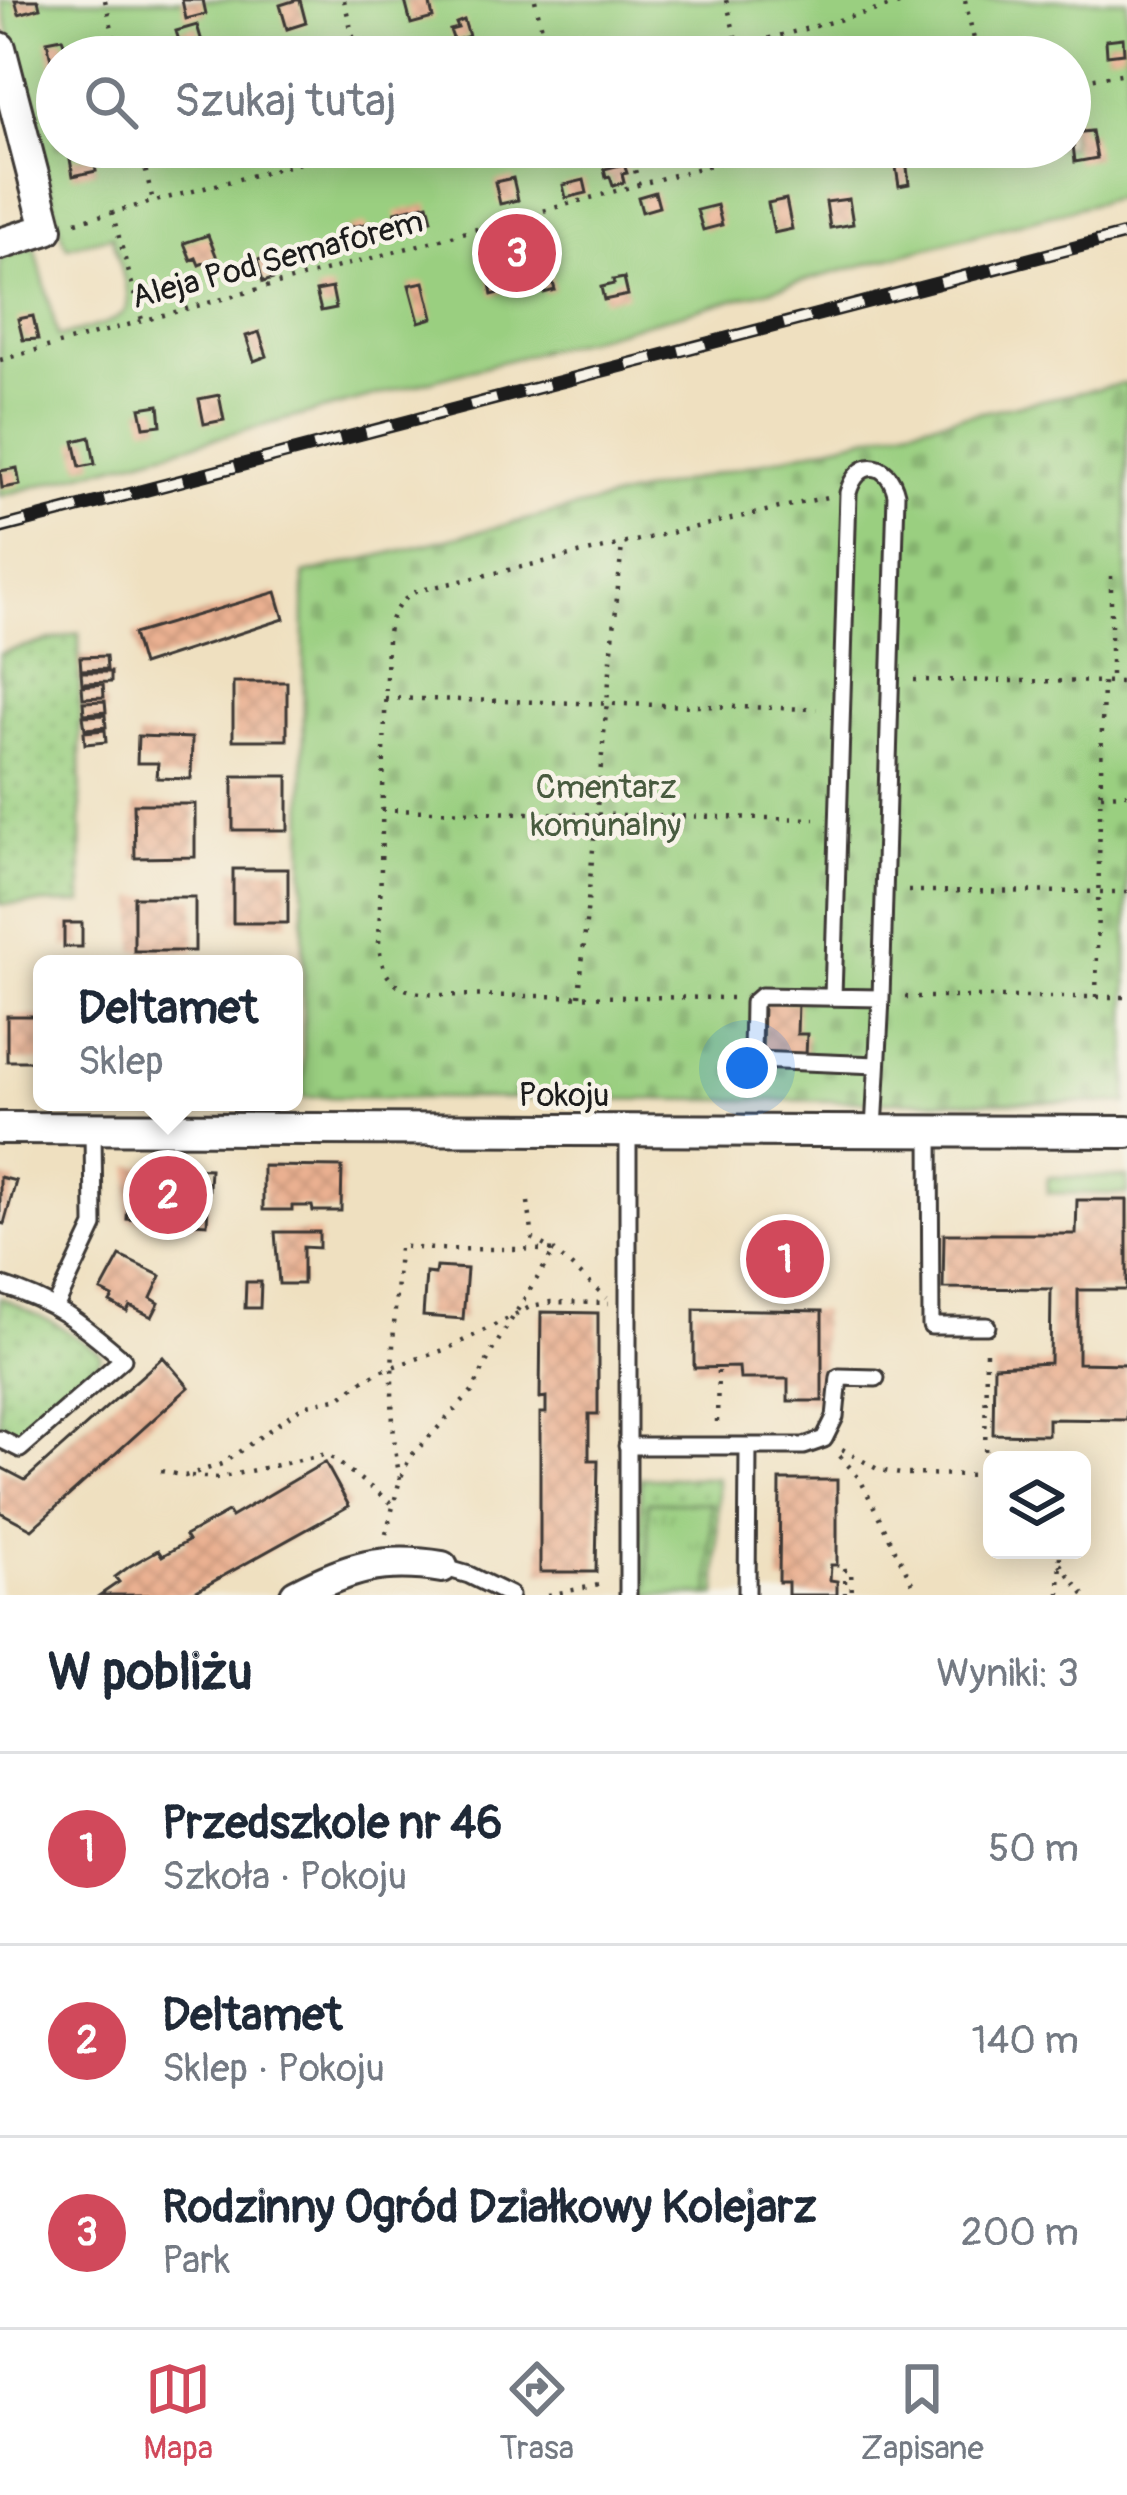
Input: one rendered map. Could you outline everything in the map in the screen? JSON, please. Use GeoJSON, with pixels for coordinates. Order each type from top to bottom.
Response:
{"type":"FeatureCollection","features":[{"type":"Feature","properties":{"kind":"street"},"geometry":{"type":"LineString","coordinates":[[0,48],[47,230],[0,244]]}},
{"type":"Feature","properties":{"kind":"street","name":"Pokoju"},"geometry":{"type":"LineString","coordinates":[[0,1128],[1127,1132]]}},
{"type":"Feature","properties":{"kind":"street"},"geometry":{"type":"LineString","coordinates":[[296,1595],[337,1574],[379,1563],[442,1567]]}},
{"type":"Feature","properties":{"kind":"lane"},"geometry":{"type":"LineString","coordinates":[[833,997],[848,493],[851,478],[876,467],[886,471],[896,494],[874,1130]]}},
{"type":"Feature","properties":{"kind":"lane"},"geometry":{"type":"LineString","coordinates":[[877,1065],[756,1060],[752,1054],[753,1003],[756,998],[881,998]]}},
{"type":"Feature","properties":{"kind":"lane"},"geometry":{"type":"LineString","coordinates":[[56,1306],[94,1226],[93,1128]]}},
{"type":"Feature","properties":{"kind":"lane"},"geometry":{"type":"LineString","coordinates":[[627,1587],[628,1130]]}},
{"type":"Feature","properties":{"kind":"lane"},"geometry":{"type":"LineString","coordinates":[[930,1131],[931,1325],[987,1326]]}},
{"type":"Feature","properties":{"kind":"lane"},"geometry":{"type":"LineString","coordinates":[[0,1286],[56,1306],[123,1359],[20,1449],[0,1439]]}},
{"type":"Feature","properties":{"kind":"lane"},"geometry":{"type":"LineString","coordinates":[[627,1446],[804,1446],[824,1439],[835,1418],[839,1377],[876,1378]]}},
{"type":"Feature","properties":{"kind":"lane"},"geometry":{"type":"LineString","coordinates":[[748,1447],[748,1595]]}},
{"type":"Feature","properties":{"kind":"lane"},"geometry":{"type":"LineString","coordinates":[[442,1567],[510,1595]]}},
{"type":"Feature","properties":{"kind":"path"},"geometry":{"type":"LineString","coordinates":[[105,0],[113,36]]}},
{"type":"Feature","properties":{"kind":"path"},"geometry":{"type":"LineString","coordinates":[[344,0],[353,36]]}},
{"type":"Feature","properties":{"kind":"path"},"geometry":{"type":"LineString","coordinates":[[535,0],[544,36]]}},
{"type":"Feature","properties":{"kind":"path"},"geometry":{"type":"LineString","coordinates":[[726,0],[735,36]]}},
{"type":"Feature","properties":{"kind":"path"},"geometry":{"type":"LineString","coordinates":[[776,36],[914,0]]}},
{"type":"Feature","properties":{"kind":"path"},"geometry":{"type":"LineString","coordinates":[[965,0],[973,36]]}},
{"type":"Feature","properties":{"kind":"path"},"geometry":{"type":"LineString","coordinates":[[1091,79],[1127,73]]}},
{"type":"Feature","properties":{"kind":"path"},"geometry":{"type":"LineString","coordinates":[[145,168],[153,201]]}},
{"type":"Feature","properties":{"kind":"path"},"geometry":{"type":"LineString","coordinates":[[47,230],[280,168]]}},
{"type":"Feature","properties":{"kind":"path"},"geometry":{"type":"LineString","coordinates":[[635,168],[639,184]]}},
{"type":"Feature","properties":{"kind":"path","name":"Aleja Pod Semaforem"},"geometry":{"type":"LineString","coordinates":[[0,360],[698,168]]}},
{"type":"Feature","properties":{"kind":"path"},"geometry":{"type":"LineString","coordinates":[[112,212],[142,320]]}},
{"type":"Feature","properties":{"kind":"path"},"geometry":{"type":"LineString","coordinates":[[756,998],[438,995],[414,993],[392,983],[381,967],[379,943],[389,622],[404,598],[417,591],[848,493]]}},
{"type":"Feature","properties":{"kind":"path"},"geometry":{"type":"LineString","coordinates":[[579,996],[622,544]]}},
{"type":"Feature","properties":{"kind":"path"},"geometry":{"type":"LineString","coordinates":[[1096,997],[1111,576]]}},
{"type":"Feature","properties":{"kind":"path"},"geometry":{"type":"LineString","coordinates":[[914,680],[1127,682]]}},
{"type":"Feature","properties":{"kind":"path"},"geometry":{"type":"LineString","coordinates":[[385,698],[841,709]]}},
{"type":"Feature","properties":{"kind":"path"},"geometry":{"type":"LineString","coordinates":[[1101,795],[1127,794]]}},
{"type":"Feature","properties":{"kind":"path"},"geometry":{"type":"LineString","coordinates":[[382,810],[838,819]]}},
{"type":"Feature","properties":{"kind":"path"},"geometry":{"type":"LineString","coordinates":[[908,892],[1127,892]]}},
{"type":"Feature","properties":{"kind":"path"},"geometry":{"type":"LineString","coordinates":[[905,997],[1127,997]]}},
{"type":"Feature","properties":{"kind":"path"},"geometry":{"type":"LineString","coordinates":[[185,1476],[222,1464],[303,1406],[340,1398],[358,1382],[447,1348],[532,1306],[612,1303],[586,1276],[533,1239],[528,1202]]}},
{"type":"Feature","properties":{"kind":"path"},"geometry":{"type":"LineString","coordinates":[[400,1479],[393,1446],[399,1246],[432,1251],[554,1251]]}},
{"type":"Feature","properties":{"kind":"path"},"geometry":{"type":"LineString","coordinates":[[379,1563],[410,1456],[472,1392],[554,1251]]}},
{"type":"Feature","properties":{"kind":"path"},"geometry":{"type":"LineString","coordinates":[[987,1326],[988,1451]]}},
{"type":"Feature","properties":{"kind":"path"},"geometry":{"type":"LineString","coordinates":[[717,1447],[718,1368]]}},
{"type":"Feature","properties":{"kind":"path"},"geometry":{"type":"LineString","coordinates":[[824,1439],[879,1469],[900,1474],[983,1475]]}},
{"type":"Feature","properties":{"kind":"path"},"geometry":{"type":"LineString","coordinates":[[824,1439],[860,1478],[915,1589]]}},
{"type":"Feature","properties":{"kind":"path"},"geometry":{"type":"LineString","coordinates":[[161,1472],[218,1478],[327,1454],[394,1505]]}},
{"type":"Feature","properties":{"kind":"path"},"geometry":{"type":"LineString","coordinates":[[1059,1595],[1060,1559]]}},
{"type":"Feature","properties":{"kind":"path"},"geometry":{"type":"LineString","coordinates":[[1060,1564],[1084,1595]]}},
{"type":"Feature","properties":{"kind":"path"},"geometry":{"type":"LineString","coordinates":[[548,1595],[627,1587]]}},
{"type":"Feature","properties":{"kind":"green space"},"geometry":{"type":"Polygon","coordinates":[[[1,0],[1127,0],[1127,199],[1114,198],[0,496],[0,258],[35,247],[58,337],[106,323],[126,309],[128,299],[112,236],[67,247],[45,168],[1091,168],[1091,36],[36,36],[36,135],[1,0]]]}},
{"type":"Feature","properties":{"kind":"green space","name":"Cmentarz komunalny"},"geometry":{"type":"Polygon","coordinates":[[[1127,383],[1127,1103],[303,1097],[304,574],[912,426],[1127,383]]]}},
{"type":"Feature","properties":{"kind":"green space"},"geometry":{"type":"Polygon","coordinates":[[[79,633],[82,903],[0,904],[0,653],[79,633]]]}},
{"type":"Feature","properties":{"kind":"green space"},"geometry":{"type":"Polygon","coordinates":[[[1048,1177],[1127,1177],[1127,1194],[1047,1193],[1048,1177]]]}},
{"type":"Feature","properties":{"kind":"green space"},"geometry":{"type":"Polygon","coordinates":[[[0,1297],[56,1324],[101,1356],[96,1367],[24,1432],[11,1435],[0,1430],[0,1297]]]}},
{"type":"Feature","properties":{"kind":"green space"},"geometry":{"type":"Polygon","coordinates":[[[640,1478],[718,1478],[717,1595],[641,1595],[640,1478]]]}},
{"type":"Feature","properties":{"kind":"green space"},"geometry":{"type":"Polygon","coordinates":[[[648,1502],[711,1503],[710,1595],[648,1595],[648,1502]]]}},
{"type":"Feature","properties":{"kind":"building"},"geometry":{"type":"Polygon","coordinates":[[[15,0],[38,0],[40,8],[19,14],[15,0]]]}},
{"type":"Feature","properties":{"kind":"building"},"geometry":{"type":"Polygon","coordinates":[[[182,0],[203,0],[206,14],[186,19],[182,0]]]}},
{"type":"Feature","properties":{"kind":"building"},"geometry":{"type":"Polygon","coordinates":[[[300,0],[306,23],[287,29],[280,5],[300,0]]]}},
{"type":"Feature","properties":{"kind":"building"},"geometry":{"type":"Polygon","coordinates":[[[429,0],[433,18],[411,24],[405,1],[429,0]]]}},
{"type":"Feature","properties":{"kind":"building"},"geometry":{"type":"Polygon","coordinates":[[[464,20],[469,36],[452,36],[450,30],[458,28],[456,23],[464,20]]]}},
{"type":"Feature","properties":{"kind":"building"},"geometry":{"type":"Polygon","coordinates":[[[197,25],[200,36],[178,36],[176,31],[197,25]]]}},
{"type":"Feature","properties":{"kind":"building"},"geometry":{"type":"Polygon","coordinates":[[[1123,38],[1124,53],[1107,55],[1106,40],[1123,38]]]}},
{"type":"Feature","properties":{"kind":"building"},"geometry":{"type":"Polygon","coordinates":[[[1091,131],[1092,131],[1097,158],[1091,159],[1091,131]]]}},
{"type":"Feature","properties":{"kind":"building"},"geometry":{"type":"Polygon","coordinates":[[[72,168],[95,168],[96,171],[73,176],[72,168]]]}},
{"type":"Feature","properties":{"kind":"building"},"geometry":{"type":"Polygon","coordinates":[[[625,168],[624,182],[613,186],[604,169],[625,168]]]}},
{"type":"Feature","properties":{"kind":"building"},"geometry":{"type":"Polygon","coordinates":[[[896,168],[907,168],[909,184],[899,186],[896,168]]]}},
{"type":"Feature","properties":{"kind":"building"},"geometry":{"type":"Polygon","coordinates":[[[513,178],[518,200],[500,204],[495,182],[513,178]]]}},
{"type":"Feature","properties":{"kind":"building"},"geometry":{"type":"Polygon","coordinates":[[[584,180],[587,193],[566,198],[563,185],[584,180]]]}},
{"type":"Feature","properties":{"kind":"building"},"geometry":{"type":"Polygon","coordinates":[[[655,192],[659,207],[642,212],[638,197],[655,192]]]}},
{"type":"Feature","properties":{"kind":"building"},"geometry":{"type":"Polygon","coordinates":[[[786,199],[792,229],[774,233],[768,203],[786,199]]]}},
{"type":"Feature","properties":{"kind":"building"},"geometry":{"type":"Polygon","coordinates":[[[849,199],[853,224],[830,228],[826,202],[849,199]]]}},
{"type":"Feature","properties":{"kind":"building"},"geometry":{"type":"Polygon","coordinates":[[[428,204],[432,220],[400,228],[395,212],[428,204]]]}},
{"type":"Feature","properties":{"kind":"building"},"geometry":{"type":"Polygon","coordinates":[[[717,205],[722,225],[703,230],[697,210],[717,205]]]}},
{"type":"Feature","properties":{"kind":"building"},"geometry":{"type":"Polygon","coordinates":[[[365,224],[374,239],[344,247],[342,236],[349,234],[347,228],[365,224]]]}},
{"type":"Feature","properties":{"kind":"building"},"geometry":{"type":"Polygon","coordinates":[[[208,235],[217,258],[199,265],[196,258],[191,260],[184,243],[208,235]]]}},
{"type":"Feature","properties":{"kind":"building"},"geometry":{"type":"Polygon","coordinates":[[[267,258],[273,279],[263,282],[257,260],[267,258]]]}},
{"type":"Feature","properties":{"kind":"building"},"geometry":{"type":"Polygon","coordinates":[[[548,265],[555,290],[544,293],[538,267],[548,265]]]}},
{"type":"Feature","properties":{"kind":"building"},"geometry":{"type":"Polygon","coordinates":[[[500,270],[504,292],[492,295],[488,272],[500,270]]]}},
{"type":"Feature","properties":{"kind":"building"},"geometry":{"type":"Polygon","coordinates":[[[624,278],[628,295],[604,300],[601,287],[624,278]]]}},
{"type":"Feature","properties":{"kind":"building"},"geometry":{"type":"Polygon","coordinates":[[[424,282],[433,318],[419,322],[409,285],[424,282]]]}},
{"type":"Feature","properties":{"kind":"building"},"geometry":{"type":"Polygon","coordinates":[[[332,288],[336,308],[321,311],[316,291],[332,288]]]}},
{"type":"Feature","properties":{"kind":"building"},"geometry":{"type":"Polygon","coordinates":[[[33,316],[38,339],[23,340],[18,319],[33,316]]]}},
{"type":"Feature","properties":{"kind":"building"},"geometry":{"type":"Polygon","coordinates":[[[259,332],[267,356],[254,361],[246,336],[259,332]]]}},
{"type":"Feature","properties":{"kind":"building"},"geometry":{"type":"Polygon","coordinates":[[[219,395],[224,420],[204,424],[199,399],[219,395]]]}},
{"type":"Feature","properties":{"kind":"building"},"geometry":{"type":"Polygon","coordinates":[[[159,405],[161,425],[144,427],[140,408],[159,405]]]}},
{"type":"Feature","properties":{"kind":"building"},"geometry":{"type":"Polygon","coordinates":[[[90,437],[95,464],[80,467],[74,441],[90,437]]]}},
{"type":"Feature","properties":{"kind":"building"},"geometry":{"type":"Polygon","coordinates":[[[17,468],[20,485],[2,488],[0,471],[17,468]]]}},
{"type":"Feature","properties":{"kind":"building"},"geometry":{"type":"Polygon","coordinates":[[[276,592],[284,619],[142,665],[133,634],[276,592]]]}},
{"type":"Feature","properties":{"kind":"building"},"geometry":{"type":"Polygon","coordinates":[[[106,656],[107,669],[81,670],[80,657],[106,656]]]}},
{"type":"Feature","properties":{"kind":"building"},"geometry":{"type":"Polygon","coordinates":[[[81,672],[111,672],[111,682],[82,683],[81,672]]]}},
{"type":"Feature","properties":{"kind":"building"},"geometry":{"type":"Polygon","coordinates":[[[233,682],[287,682],[287,740],[233,740],[233,682]]]}},
{"type":"Feature","properties":{"kind":"building"},"geometry":{"type":"Polygon","coordinates":[[[103,684],[104,697],[83,698],[82,686],[103,684]]]}},
{"type":"Feature","properties":{"kind":"building"},"geometry":{"type":"Polygon","coordinates":[[[105,701],[106,712],[84,714],[83,702],[105,701]]]}},
{"type":"Feature","properties":{"kind":"building"},"geometry":{"type":"Polygon","coordinates":[[[105,715],[106,727],[85,729],[83,716],[105,715]]]}},
{"type":"Feature","properties":{"kind":"building"},"geometry":{"type":"Polygon","coordinates":[[[105,730],[106,742],[85,744],[84,732],[105,730]]]}},
{"type":"Feature","properties":{"kind":"building"},"geometry":{"type":"Polygon","coordinates":[[[138,736],[192,738],[191,779],[157,778],[158,763],[137,763],[138,736]]]}},
{"type":"Feature","properties":{"kind":"building"},"geometry":{"type":"Polygon","coordinates":[[[233,776],[288,776],[288,830],[233,830],[233,776]]]}},
{"type":"Feature","properties":{"kind":"building"},"geometry":{"type":"Polygon","coordinates":[[[134,804],[195,804],[195,857],[135,858],[134,804]]]}},
{"type":"Feature","properties":{"kind":"building"},"geometry":{"type":"Polygon","coordinates":[[[233,869],[288,869],[288,923],[233,923],[233,869]]]}},
{"type":"Feature","properties":{"kind":"building"},"geometry":{"type":"Polygon","coordinates":[[[134,897],[195,897],[195,951],[134,951],[134,897]]]}},
{"type":"Feature","properties":{"kind":"building"},"geometry":{"type":"Polygon","coordinates":[[[64,923],[82,923],[82,947],[64,947],[64,923]]]}},
{"type":"Feature","properties":{"kind":"building"},"geometry":{"type":"Polygon","coordinates":[[[763,1001],[798,1002],[797,1034],[807,1034],[806,1056],[762,1056],[763,1001]]]}},
{"type":"Feature","properties":{"kind":"building"},"geometry":{"type":"Polygon","coordinates":[[[7,1016],[33,1016],[33,1061],[7,1061],[7,1016]]]}},
{"type":"Feature","properties":{"kind":"building"},"geometry":{"type":"Polygon","coordinates":[[[130,1166],[210,1169],[207,1224],[127,1219],[130,1166]]]}},
{"type":"Feature","properties":{"kind":"building"},"geometry":{"type":"Polygon","coordinates":[[[263,1166],[342,1167],[341,1211],[313,1211],[312,1206],[263,1210],[263,1166]]]}},
{"type":"Feature","properties":{"kind":"building"},"geometry":{"type":"Polygon","coordinates":[[[0,1177],[16,1181],[4,1224],[0,1223],[0,1177]]]}},
{"type":"Feature","properties":{"kind":"building"},"geometry":{"type":"Polygon","coordinates":[[[1077,1200],[1127,1200],[1127,1290],[1078,1290],[1078,1363],[1127,1364],[1127,1420],[1048,1419],[1048,1435],[993,1434],[994,1366],[1050,1363],[1051,1289],[943,1288],[944,1234],[1076,1234],[1077,1200]]]}},
{"type":"Feature","properties":{"kind":"building"},"geometry":{"type":"Polygon","coordinates":[[[275,1232],[319,1232],[319,1248],[303,1247],[303,1284],[279,1284],[275,1232]]]}},
{"type":"Feature","properties":{"kind":"building"},"geometry":{"type":"Polygon","coordinates":[[[120,1256],[161,1276],[151,1298],[159,1303],[152,1317],[130,1306],[127,1312],[101,1291],[120,1256]]]}},
{"type":"Feature","properties":{"kind":"building"},"geometry":{"type":"Polygon","coordinates":[[[436,1267],[467,1269],[463,1319],[423,1316],[426,1273],[435,1274],[436,1267]]]}},
{"type":"Feature","properties":{"kind":"building"},"geometry":{"type":"Polygon","coordinates":[[[246,1282],[261,1282],[260,1308],[245,1308],[246,1282]]]}},
{"type":"Feature","properties":{"kind":"building"},"geometry":{"type":"Polygon","coordinates":[[[694,1309],[822,1311],[822,1401],[788,1401],[788,1379],[740,1379],[739,1367],[694,1368],[694,1309]]]}},
{"type":"Feature","properties":{"kind":"building"},"geometry":{"type":"Polygon","coordinates":[[[541,1312],[598,1313],[598,1414],[589,1414],[589,1460],[598,1460],[596,1572],[540,1572],[540,1413],[546,1413],[546,1397],[540,1398],[541,1312]]]}},
{"type":"Feature","properties":{"kind":"building"},"geometry":{"type":"Polygon","coordinates":[[[163,1357],[189,1387],[32,1529],[0,1512],[0,1467],[25,1480],[163,1357]]]}},
{"type":"Feature","properties":{"kind":"building"},"geometry":{"type":"Polygon","coordinates":[[[325,1462],[349,1506],[189,1595],[100,1595],[119,1582],[115,1577],[130,1566],[158,1550],[162,1556],[188,1541],[185,1536],[228,1512],[231,1517],[325,1462]]]}},
{"type":"Feature","properties":{"kind":"building"},"geometry":{"type":"Polygon","coordinates":[[[780,1480],[837,1480],[837,1565],[831,1565],[830,1580],[837,1581],[837,1595],[788,1595],[788,1582],[779,1582],[780,1480]]]}},
{"type":"Feature","properties":{"kind":"railway"},"geometry":{"type":"LineString","coordinates":[[0,528],[1127,234]]}},
{"type":"Feature","properties":{"kind":"place","name":"Rodzinny Ogród Działkowy Kolejarz"},"geometry":{"type":"Point","coordinates":[517,253]}},
{"type":"Feature","properties":{"kind":"place","name":"Deltamet"},"geometry":{"type":"Point","coordinates":[168,1195]}},
{"type":"Feature","properties":{"kind":"place","name":"Przedszkole nr 46"},"geometry":{"type":"Point","coordinates":[785,1259]}}]}
